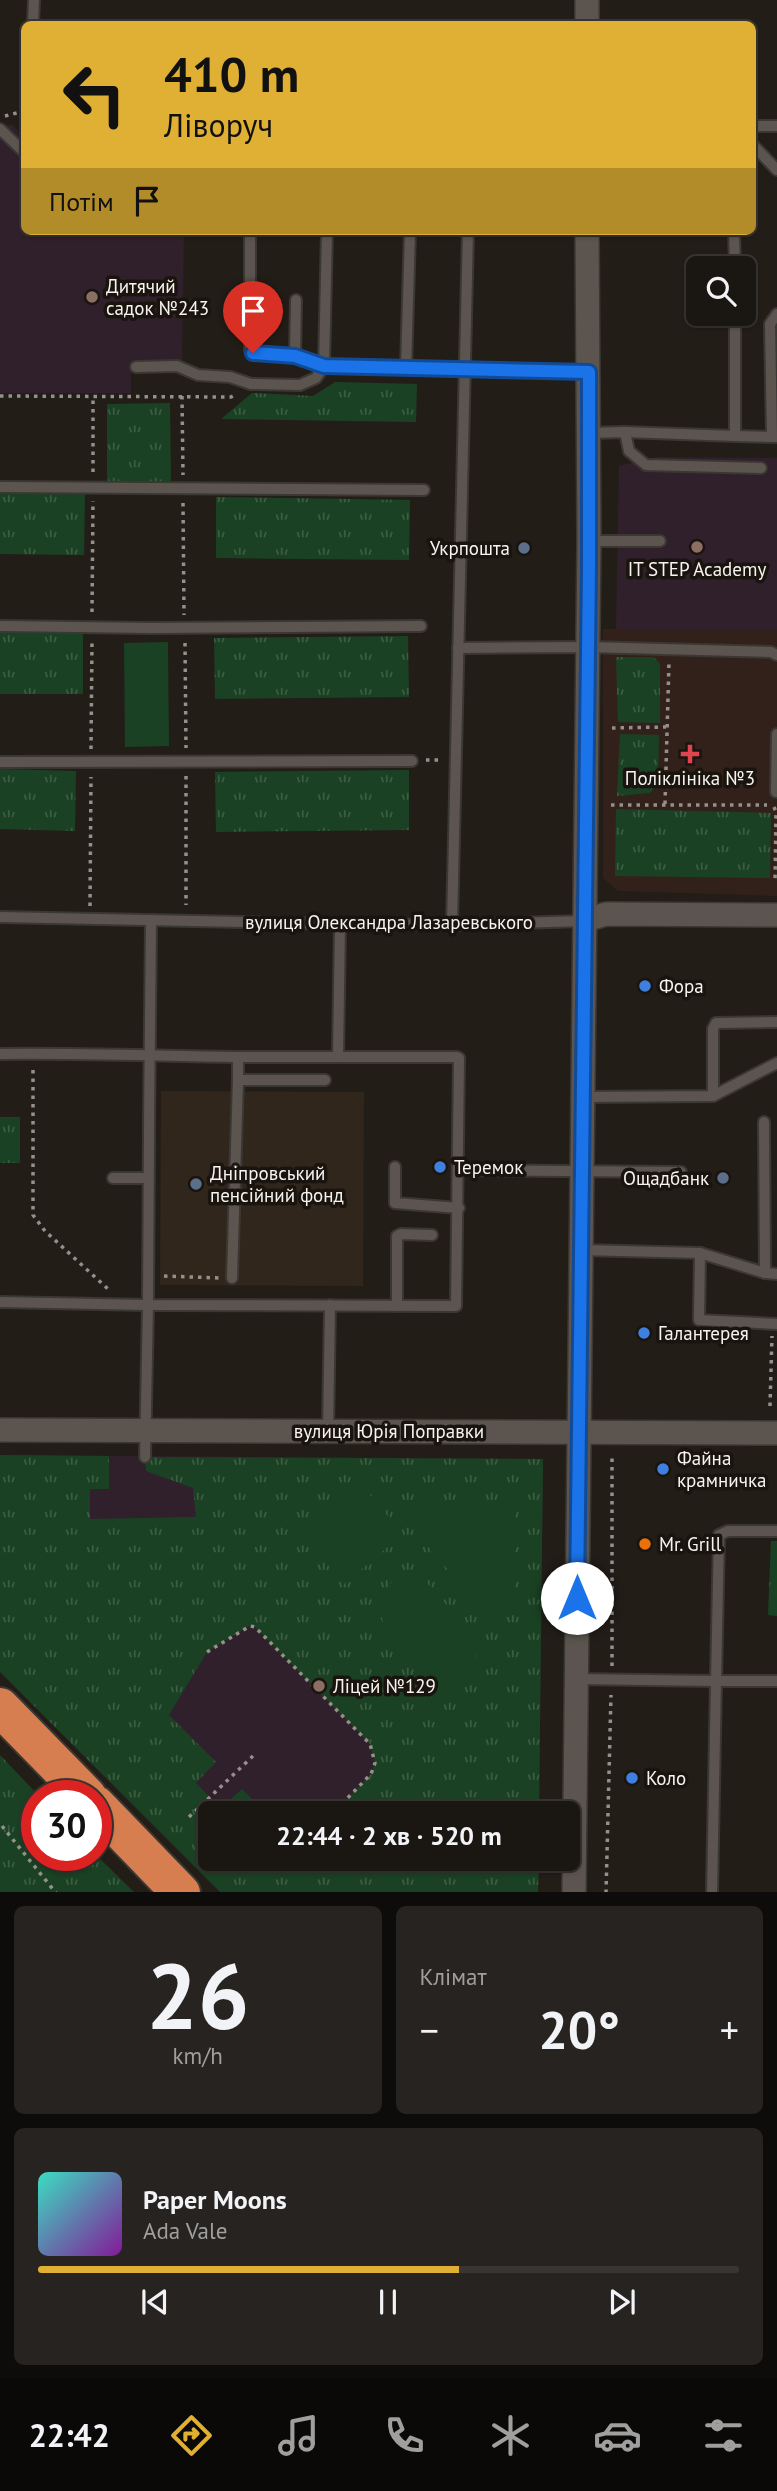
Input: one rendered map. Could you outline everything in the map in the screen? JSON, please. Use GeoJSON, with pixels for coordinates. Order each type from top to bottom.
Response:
{"type":"FeatureCollection","features":[{"type":"Feature","properties":{"kind":"highway"},"geometry":{"type":"LineString","coordinates":[[0,1707],[71,1780]]}},
{"type":"Feature","properties":{"kind":"highway"},"geometry":{"type":"LineString","coordinates":[[112,1821],[181,1892]]}},
{"type":"Feature","properties":{"kind":"street"},"geometry":{"type":"LineString","coordinates":[[587,0],[587,21]]}},
{"type":"Feature","properties":{"kind":"street"},"geometry":{"type":"LineString","coordinates":[[574,1892],[589,541],[587,235]]}},
{"type":"Feature","properties":{"kind":"street","name":"вулиця Олександра Лазаревського"},"geometry":{"type":"LineString","coordinates":[[583,921],[606,914],[777,915]]}},
{"type":"Feature","properties":{"kind":"street","name":"вулиця Юрія Поправки"},"geometry":{"type":"LineString","coordinates":[[0,1430],[777,1433]]}},
{"type":"Feature","properties":{"kind":"lane"},"geometry":{"type":"LineString","coordinates":[[33,21],[34,0]]}},
{"type":"Feature","properties":{"kind":"lane"},"geometry":{"type":"LineString","coordinates":[[756,126],[777,126]]}},
{"type":"Feature","properties":{"kind":"lane"},"geometry":{"type":"LineString","coordinates":[[0,129],[21,149]]}},
{"type":"Feature","properties":{"kind":"lane"},"geometry":{"type":"LineString","coordinates":[[756,148],[777,170]]}},
{"type":"Feature","properties":{"kind":"lane"},"geometry":{"type":"LineString","coordinates":[[250,235],[250,350],[259,355],[295,356],[324,366],[589,372]]}},
{"type":"Feature","properties":{"kind":"lane"},"geometry":{"type":"LineString","coordinates":[[136,367],[177,366],[198,375],[230,377],[251,384],[305,384],[316,378],[324,366],[327,235]]}},
{"type":"Feature","properties":{"kind":"lane"},"geometry":{"type":"LineString","coordinates":[[406,368],[410,235]]}},
{"type":"Feature","properties":{"kind":"lane"},"geometry":{"type":"LineString","coordinates":[[452,925],[468,235]]}},
{"type":"Feature","properties":{"kind":"lane"},"geometry":{"type":"LineString","coordinates":[[734,235],[734,256]]}},
{"type":"Feature","properties":{"kind":"lane"},"geometry":{"type":"LineString","coordinates":[[295,356],[296,300]]}},
{"type":"Feature","properties":{"kind":"lane"},"geometry":{"type":"LineString","coordinates":[[589,433],[775,437],[770,324],[777,314]]}},
{"type":"Feature","properties":{"kind":"lane"},"geometry":{"type":"LineString","coordinates":[[735,326],[735,436]]}},
{"type":"Feature","properties":{"kind":"lane"},"geometry":{"type":"LineString","coordinates":[[625,432],[629,450],[646,465],[761,468]]}},
{"type":"Feature","properties":{"kind":"lane"},"geometry":{"type":"LineString","coordinates":[[0,488],[424,490]]}},
{"type":"Feature","properties":{"kind":"lane"},"geometry":{"type":"LineString","coordinates":[[589,541],[660,541]]}},
{"type":"Feature","properties":{"kind":"lane"},"geometry":{"type":"LineString","coordinates":[[0,626],[421,626]]}},
{"type":"Feature","properties":{"kind":"lane"},"geometry":{"type":"LineString","coordinates":[[457,648],[588,647],[771,652],[777,655]]}},
{"type":"Feature","properties":{"kind":"lane"},"geometry":{"type":"LineString","coordinates":[[776,792],[777,734]]}},
{"type":"Feature","properties":{"kind":"lane"},"geometry":{"type":"LineString","coordinates":[[0,762],[412,761]]}},
{"type":"Feature","properties":{"kind":"lane","name":"вулиця Олександра Лазаревського"},"geometry":{"type":"LineString","coordinates":[[0,917],[452,925],[583,921]]}},
{"type":"Feature","properties":{"kind":"lane"},"geometry":{"type":"LineString","coordinates":[[145,1457],[151,920]]}},
{"type":"Feature","properties":{"kind":"lane"},"geometry":{"type":"LineString","coordinates":[[338,1057],[340,924]]}},
{"type":"Feature","properties":{"kind":"lane"},"geometry":{"type":"LineString","coordinates":[[713,1096],[713,1029],[716,1023],[776,1022]]}},
{"type":"Feature","properties":{"kind":"lane"},"geometry":{"type":"LineString","coordinates":[[0,1054],[459,1058],[456,1306],[125,1305],[0,1301]]}},
{"type":"Feature","properties":{"kind":"lane"},"geometry":{"type":"LineString","coordinates":[[232,1278],[238,1057]]}},
{"type":"Feature","properties":{"kind":"lane"},"geometry":{"type":"LineString","coordinates":[[583,1097],[713,1096],[777,1063]]}},
{"type":"Feature","properties":{"kind":"lane"},"geometry":{"type":"LineString","coordinates":[[238,1080],[325,1080]]}},
{"type":"Feature","properties":{"kind":"lane"},"geometry":{"type":"LineString","coordinates":[[582,1250],[699,1253],[771,1273],[764,1122]]}},
{"type":"Feature","properties":{"kind":"lane"},"geometry":{"type":"LineString","coordinates":[[395,1167],[395,1203],[459,1208]]}},
{"type":"Feature","properties":{"kind":"lane"},"geometry":{"type":"LineString","coordinates":[[765,1169],[777,1169]]}},
{"type":"Feature","properties":{"kind":"lane"},"geometry":{"type":"LineString","coordinates":[[459,1171],[681,1172]]}},
{"type":"Feature","properties":{"kind":"lane"},"geometry":{"type":"LineString","coordinates":[[113,1178],[148,1178]]}},
{"type":"Feature","properties":{"kind":"lane"},"geometry":{"type":"LineString","coordinates":[[397,1306],[397,1236],[432,1235]]}},
{"type":"Feature","properties":{"kind":"lane"},"geometry":{"type":"LineString","coordinates":[[699,1253],[699,1320],[775,1324]]}},
{"type":"Feature","properties":{"kind":"lane"},"geometry":{"type":"LineString","coordinates":[[328,1431],[330,1305]]}},
{"type":"Feature","properties":{"kind":"lane"},"geometry":{"type":"LineString","coordinates":[[712,1892],[719,1535],[728,1531],[777,1531]]}},
{"type":"Feature","properties":{"kind":"lane"},"geometry":{"type":"LineString","coordinates":[[576,1679],[777,1681]]}},
{"type":"Feature","properties":{"kind":"path"},"geometry":{"type":"LineString","coordinates":[[0,117],[21,112]]}},
{"type":"Feature","properties":{"kind":"path"},"geometry":{"type":"LineString","coordinates":[[0,396],[231,397],[251,384]]}},
{"type":"Feature","properties":{"kind":"path"},"geometry":{"type":"LineString","coordinates":[[93,396],[93,479]]}},
{"type":"Feature","properties":{"kind":"path"},"geometry":{"type":"LineString","coordinates":[[182,396],[186,922]]}},
{"type":"Feature","properties":{"kind":"path"},"geometry":{"type":"LineString","coordinates":[[92,616],[93,492]]}},
{"type":"Feature","properties":{"kind":"path"},"geometry":{"type":"LineString","coordinates":[[91,754],[92,630]]}},
{"type":"Feature","properties":{"kind":"path"},"geometry":{"type":"LineString","coordinates":[[665,804],[669,649]]}},
{"type":"Feature","properties":{"kind":"path"},"geometry":{"type":"LineString","coordinates":[[612,728],[666,727]]}},
{"type":"Feature","properties":{"kind":"path"},"geometry":{"type":"LineString","coordinates":[[412,761],[456,760]]}},
{"type":"Feature","properties":{"kind":"path"},"geometry":{"type":"LineString","coordinates":[[90,919],[91,768]]}},
{"type":"Feature","properties":{"kind":"path"},"geometry":{"type":"LineString","coordinates":[[611,805],[770,805],[776,808],[775,881]]}},
{"type":"Feature","properties":{"kind":"path"},"geometry":{"type":"LineString","coordinates":[[33,1054],[33,1215],[45,1231],[125,1305]]}},
{"type":"Feature","properties":{"kind":"path"},"geometry":{"type":"LineString","coordinates":[[148,1276],[232,1278]]}},
{"type":"Feature","properties":{"kind":"path"},"geometry":{"type":"LineString","coordinates":[[770,1406],[775,1324]]}},
{"type":"Feature","properties":{"kind":"path"},"geometry":{"type":"LineString","coordinates":[[207,1652],[250,1626],[255,1627],[370,1744],[375,1763],[371,1774],[345,1801]]}},
{"type":"Feature","properties":{"kind":"path"},"geometry":{"type":"LineString","coordinates":[[189,1817],[253,1756]]}},
{"type":"Feature","properties":{"kind":"path"},"geometry":{"type":"LineString","coordinates":[[1,1826],[56,1892]]}},
{"type":"Feature","properties":{"kind":"shaded area","name":"Дитячий садок №243"},"geometry":{"type":"Polygon","coordinates":[[[0,125],[13,125],[21,134],[21,235],[184,235],[182,363],[131,362],[131,393],[0,393],[0,125]]]}},
{"type":"Feature","properties":{"kind":"shaded area","name":"IT STEP Academy"},"geometry":{"type":"Polygon","coordinates":[[[656,457],[777,458],[777,629],[616,629],[619,466],[656,457]]]}},
{"type":"Feature","properties":{"kind":"shaded area","name":"Поліклініка №3"},"geometry":{"type":"Polygon","coordinates":[[[603,629],[777,629],[777,896],[618,891],[603,878],[603,629]]]}},
{"type":"Feature","properties":{"kind":"shaded area"},"geometry":{"type":"Polygon","coordinates":[[[161,1091],[364,1092],[363,1286],[160,1285],[161,1091]]]}},
{"type":"Feature","properties":{"kind":"shaded area","name":"Ліцей №129"},"geometry":{"type":"Polygon","coordinates":[[[0,1455],[543,1459],[539,1801],[214,1801],[0,1589],[0,1455]]]}},
{"type":"Feature","properties":{"kind":"green space"},"geometry":{"type":"Polygon","coordinates":[[[335,382],[417,384],[416,422],[221,419],[252,393],[313,396],[335,382]]]}},
{"type":"Feature","properties":{"kind":"green space"},"geometry":{"type":"Polygon","coordinates":[[[170,403],[171,481],[107,482],[107,404],[170,403]]]}},
{"type":"Feature","properties":{"kind":"green space"},"geometry":{"type":"Polygon","coordinates":[[[0,493],[85,494],[84,555],[0,554],[0,493]]]}},
{"type":"Feature","properties":{"kind":"green space"},"geometry":{"type":"Polygon","coordinates":[[[216,497],[410,500],[409,560],[216,558],[216,497]]]}},
{"type":"Feature","properties":{"kind":"green space"},"geometry":{"type":"Polygon","coordinates":[[[0,630],[83,630],[83,694],[0,694],[0,630]]]}},
{"type":"Feature","properties":{"kind":"green space"},"geometry":{"type":"Polygon","coordinates":[[[408,636],[409,697],[215,699],[214,638],[408,636]]]}},
{"type":"Feature","properties":{"kind":"green space"},"geometry":{"type":"Polygon","coordinates":[[[168,642],[169,746],[125,747],[124,643],[168,642]]]}},
{"type":"Feature","properties":{"kind":"green space"},"geometry":{"type":"Polygon","coordinates":[[[616,657],[654,657],[660,664],[660,723],[618,722],[616,657]]]}},
{"type":"Feature","properties":{"kind":"green space"},"geometry":{"type":"Polygon","coordinates":[[[620,734],[659,735],[658,784],[650,793],[617,796],[620,734]]]}},
{"type":"Feature","properties":{"kind":"green space"},"geometry":{"type":"Polygon","coordinates":[[[0,769],[76,771],[75,831],[0,829],[0,769]]]}},
{"type":"Feature","properties":{"kind":"green space"},"geometry":{"type":"Polygon","coordinates":[[[409,770],[409,830],[216,832],[215,772],[409,770]]]}},
{"type":"Feature","properties":{"kind":"green space"},"geometry":{"type":"Polygon","coordinates":[[[616,809],[771,813],[770,878],[615,876],[616,809]]]}},
{"type":"Feature","properties":{"kind":"green space"},"geometry":{"type":"Polygon","coordinates":[[[0,1117],[20,1117],[20,1163],[0,1163],[0,1117]]]}},
{"type":"Feature","properties":{"kind":"green space","name":"Ліцей №129"},"geometry":{"type":"Polygon","coordinates":[[[0,1455],[109,1456],[109,1489],[90,1489],[90,1519],[196,1517],[193,1488],[146,1471],[145,1457],[543,1459],[539,1801],[345,1801],[371,1774],[375,1763],[370,1744],[255,1627],[249,1626],[207,1652],[169,1715],[216,1762],[196,1783],[214,1801],[198,1801],[198,1870],[112,1784],[112,1780],[108,1780],[0,1672],[0,1455]]]}},
{"type":"Feature","properties":{"kind":"green space"},"geometry":{"type":"Polygon","coordinates":[[[363,1487],[403,1534],[344,1584],[304,1537],[363,1487]]]}},
{"type":"Feature","properties":{"kind":"green space"},"geometry":{"type":"Polygon","coordinates":[[[393,1506],[514,1508],[515,1609],[491,1620],[393,1506]]]}},
{"type":"Feature","properties":{"kind":"green space"},"geometry":{"type":"Polygon","coordinates":[[[771,1541],[777,1541],[777,1616],[768,1615],[771,1541]]]}},
{"type":"Feature","properties":{"kind":"green space"},"geometry":{"type":"Polygon","coordinates":[[[407,1577],[424,1580],[476,1637],[477,1652],[470,1667],[461,1676],[443,1680],[432,1674],[383,1623],[380,1606],[382,1593],[394,1580],[407,1577]]]}},
{"type":"Feature","properties":{"kind":"green space"},"geometry":{"type":"Polygon","coordinates":[[[0,1755],[24,1780],[21,1780],[21,1871],[112,1871],[134,1892],[0,1892],[0,1755]]]}},
{"type":"Feature","properties":{"kind":"green space","name":"Ліцей №129"},"geometry":{"type":"Polygon","coordinates":[[[242,1789],[254,1801],[229,1801],[242,1789]]]}},
{"type":"Feature","properties":{"kind":"green space","name":"Ліцей №129"},"geometry":{"type":"Polygon","coordinates":[[[199,1871],[539,1871],[538,1892],[220,1892],[199,1871]]]}},
{"type":"Feature","properties":{"kind":"place","name":"Дитячий садок №243"},"geometry":{"type":"Point","coordinates":[92,297]}},
{"type":"Feature","properties":{"kind":"place","name":"IT STEP Academy"},"geometry":{"type":"Point","coordinates":[697,547]}},
{"type":"Feature","properties":{"kind":"place","name":"Укрпошта"},"geometry":{"type":"Point","coordinates":[524,548]}},
{"type":"Feature","properties":{"kind":"place","name":"Поліклініка №3"},"geometry":{"type":"Point","coordinates":[690,754]}},
{"type":"Feature","properties":{"kind":"place","name":"Фора"},"geometry":{"type":"Point","coordinates":[645,986]}},
{"type":"Feature","properties":{"kind":"place","name":"Теремок"},"geometry":{"type":"Point","coordinates":[440,1167]}},
{"type":"Feature","properties":{"kind":"place","name":"Ощадбанк"},"geometry":{"type":"Point","coordinates":[723,1178]}},
{"type":"Feature","properties":{"kind":"place","name":"Дніпровський пенсійний фонд"},"geometry":{"type":"Point","coordinates":[196,1184]}},
{"type":"Feature","properties":{"kind":"place","name":"Галантерея"},"geometry":{"type":"Point","coordinates":[644,1333]}},
{"type":"Feature","properties":{"kind":"place","name":"Файна крамничка"},"geometry":{"type":"Point","coordinates":[663,1469]}},
{"type":"Feature","properties":{"kind":"place","name":"Mr. Grill"},"geometry":{"type":"Point","coordinates":[645,1544]}},
{"type":"Feature","properties":{"kind":"place","name":"Ліцей №129"},"geometry":{"type":"Point","coordinates":[319,1686]}},
{"type":"Feature","properties":{"kind":"place","name":"Коло"},"geometry":{"type":"Point","coordinates":[632,1778]}},
{"type":"Feature","properties":{"kind":"route"},"geometry":{"type":"LineString","coordinates":[[253,353],[295,356],[324,366],[589,372],[577,1598]]}}]}
